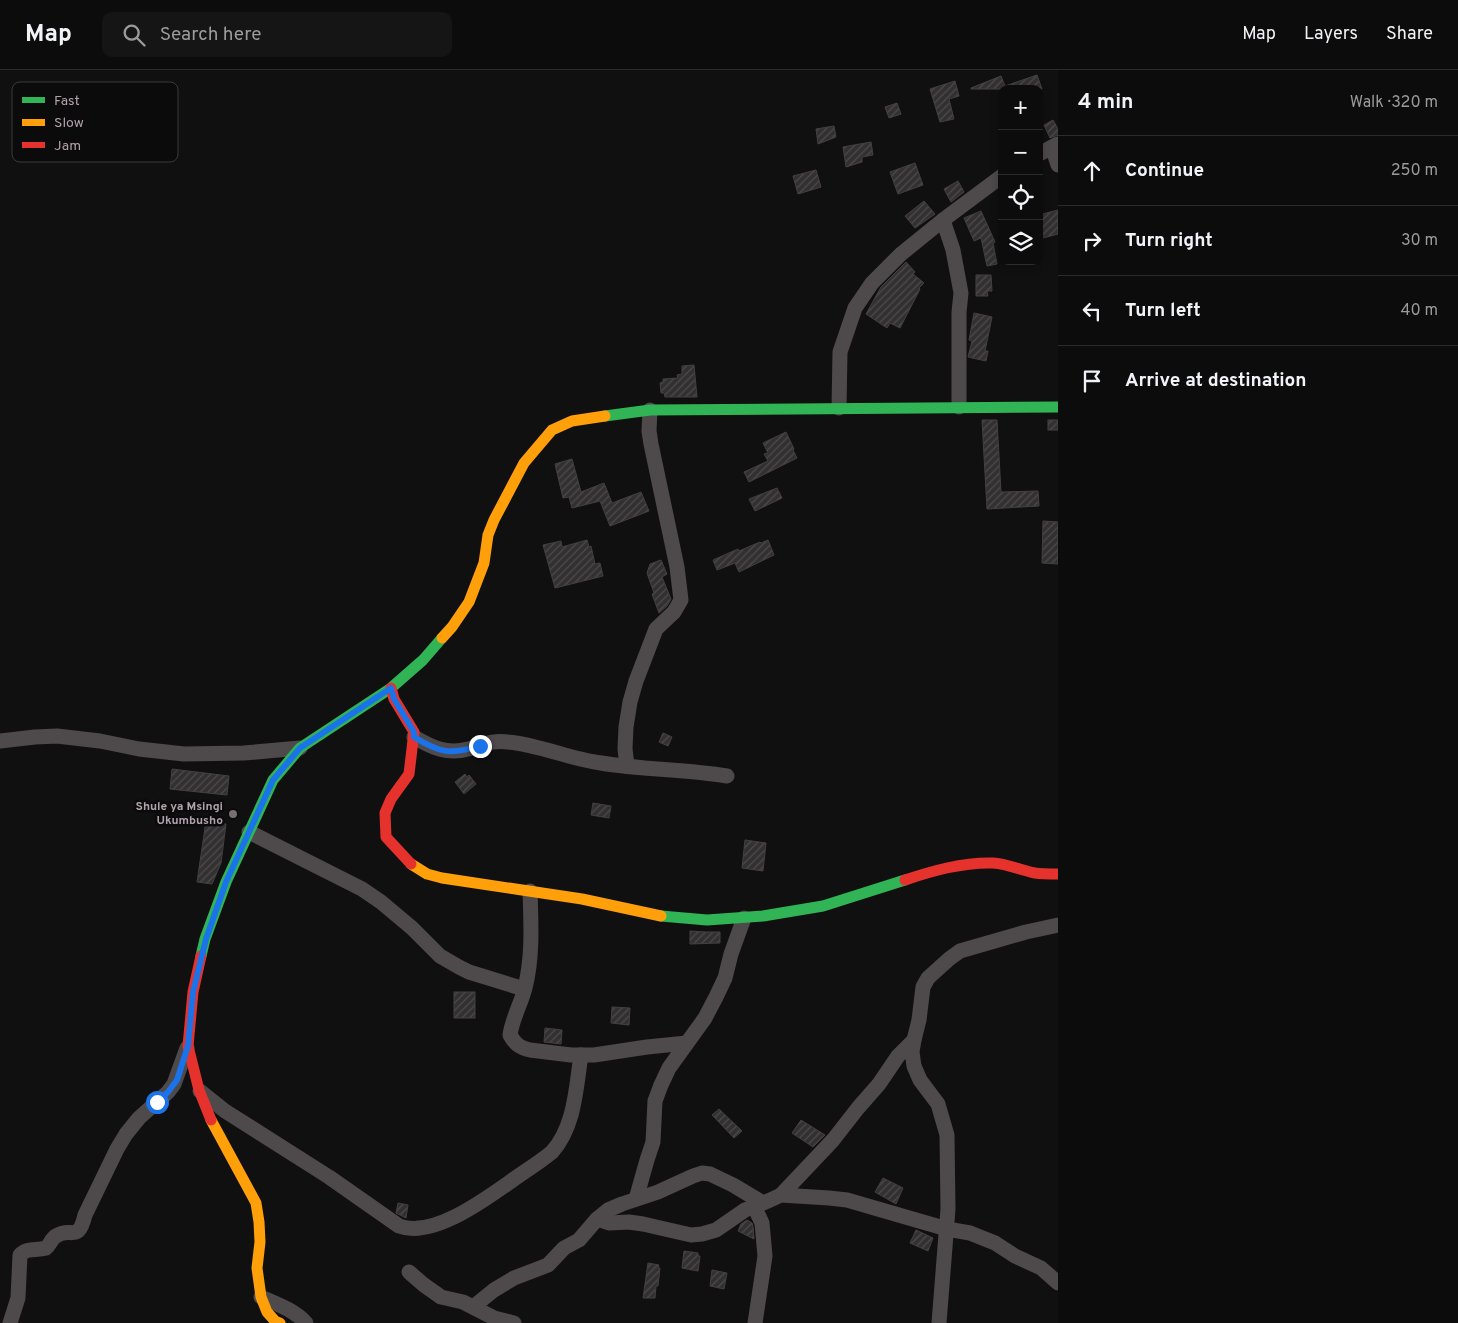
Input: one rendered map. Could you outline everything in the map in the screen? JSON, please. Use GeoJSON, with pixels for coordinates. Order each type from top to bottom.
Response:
{"type":"FeatureCollection","features":[{"type":"Feature","properties":{"kind":"street"},"geometry":{"type":"LineString","coordinates":[[1050,148],[1058,164]]}},
{"type":"Feature","properties":{"kind":"street"},"geometry":{"type":"LineString","coordinates":[[839,408],[840,352],[854,308],[872,283],[901,254],[998,179]]}},
{"type":"Feature","properties":{"kind":"street"},"geometry":{"type":"LineString","coordinates":[[944,220],[953,250],[961,294],[959,312],[959,407]]}},
{"type":"Feature","properties":{"kind":"street"},"geometry":{"type":"LineString","coordinates":[[10,1323],[18,1298],[20,1255],[29,1250],[46,1248],[54,1237],[59,1234],[79,1231],[117,1149],[139,1118],[168,1092],[174,1084],[188,1046],[193,992],[206,939],[226,882],[273,780],[300,748],[391,688],[423,660],[452,627],[469,602],[484,563],[488,535],[494,520],[524,463],[552,430],[572,421],[586,418],[650,410],[1058,407]]}},
{"type":"Feature","properties":{"kind":"street"},"geometry":{"type":"LineString","coordinates":[[627,766],[626,727],[636,681],[656,629],[674,612],[681,600],[677,568],[651,444],[649,431],[650,410]]}},
{"type":"Feature","properties":{"kind":"street"},"geometry":{"type":"LineString","coordinates":[[391,688],[394,699],[414,732],[414,737],[408,774],[391,799],[385,813],[386,837],[410,864],[427,874],[470,883],[602,903],[663,916],[707,920],[763,916],[823,906],[933,871],[968,865],[992,863],[1008,865],[1036,873],[1058,874]]}},
{"type":"Feature","properties":{"kind":"street"},"geometry":{"type":"LineString","coordinates":[[0,741],[57,736],[184,754],[244,753],[300,748]]}},
{"type":"Feature","properties":{"kind":"street"},"geometry":{"type":"LineString","coordinates":[[414,737],[429,746],[443,751],[466,750],[491,741],[509,742],[532,746],[576,759],[727,776]]}},
{"type":"Feature","properties":{"kind":"street"},"geometry":{"type":"LineString","coordinates":[[249,832],[362,889],[412,928],[440,956],[459,968],[524,989]]}},
{"type":"Feature","properties":{"kind":"street"},"geometry":{"type":"LineString","coordinates":[[530,891],[530,956],[524,989],[510,1031],[513,1042],[524,1049],[543,1053],[581,1055],[687,1043]]}},
{"type":"Feature","properties":{"kind":"street"},"geometry":{"type":"LineString","coordinates":[[636,1199],[653,1142],[655,1101],[669,1068],[705,1018],[725,978],[744,918]]}},
{"type":"Feature","properties":{"kind":"street"},"geometry":{"type":"LineString","coordinates":[[939,1323],[948,1208],[947,1135],[938,1104],[920,1080],[914,1066],[912,1052],[924,987],[939,967],[956,953],[971,947],[1058,925]]}},
{"type":"Feature","properties":{"kind":"street"},"geometry":{"type":"LineString","coordinates":[[598,1219],[609,1222],[643,1224],[691,1235],[702,1234],[716,1230],[744,1210],[781,1194],[833,1140],[879,1084],[898,1056],[914,1040]]}},
{"type":"Feature","properties":{"kind":"street"},"geometry":{"type":"LineString","coordinates":[[188,1046],[199,1090],[213,1125],[256,1203],[259,1222],[258,1268],[261,1297],[267,1312],[275,1321],[280,1323]]}},
{"type":"Feature","properties":{"kind":"street"},"geometry":{"type":"LineString","coordinates":[[199,1090],[225,1110],[329,1177],[399,1226],[408,1230],[432,1226],[454,1217],[485,1200],[552,1152],[559,1144],[567,1128],[574,1100],[581,1055]]}},
{"type":"Feature","properties":{"kind":"street"},"geometry":{"type":"LineString","coordinates":[[473,1307],[494,1290],[514,1278],[548,1265],[564,1248],[579,1240],[598,1219],[614,1207],[658,1192],[702,1173],[710,1174],[723,1180],[759,1205],[765,1256],[756,1323]]}},
{"type":"Feature","properties":{"kind":"street"},"geometry":{"type":"LineString","coordinates":[[781,1194],[847,1200],[946,1229],[970,1233],[995,1243],[1015,1256],[1041,1268],[1058,1284]]}},
{"type":"Feature","properties":{"kind":"street"},"geometry":{"type":"LineString","coordinates":[[409,1272],[441,1297],[463,1302],[494,1318],[514,1323]]}},
{"type":"Feature","properties":{"kind":"street"},"geometry":{"type":"LineString","coordinates":[[261,1297],[300,1316],[306,1323]]}},
{"type":"Feature","properties":{"kind":"building"},"geometry":{"type":"Polygon","coordinates":[[[1037,75],[1041,85],[1008,85],[1037,75]]]}},
{"type":"Feature","properties":{"kind":"building"},"geometry":{"type":"Polygon","coordinates":[[[1001,76],[1005,85],[998,85],[998,89],[971,89],[971,88],[1001,76]]]}},
{"type":"Feature","properties":{"kind":"building"},"geometry":{"type":"Polygon","coordinates":[[[955,81],[959,96],[949,99],[954,119],[940,122],[930,89],[955,81]]]}},
{"type":"Feature","properties":{"kind":"building"},"geometry":{"type":"Polygon","coordinates":[[[897,103],[901,114],[889,118],[885,107],[897,103]]]}},
{"type":"Feature","properties":{"kind":"building"},"geometry":{"type":"Polygon","coordinates":[[[1053,120],[1058,129],[1058,135],[1050,138],[1044,125],[1053,120]]]}},
{"type":"Feature","properties":{"kind":"building"},"geometry":{"type":"Polygon","coordinates":[[[834,126],[836,137],[818,144],[816,129],[834,126]]]}},
{"type":"Feature","properties":{"kind":"building"},"geometry":{"type":"Polygon","coordinates":[[[871,142],[873,155],[862,157],[862,162],[846,167],[843,147],[871,142]]]}},
{"type":"Feature","properties":{"kind":"building"},"geometry":{"type":"Polygon","coordinates":[[[915,163],[923,185],[898,194],[890,172],[915,163]]]}},
{"type":"Feature","properties":{"kind":"building"},"geometry":{"type":"Polygon","coordinates":[[[816,170],[821,187],[798,194],[793,176],[816,170]]]}},
{"type":"Feature","properties":{"kind":"building"},"geometry":{"type":"Polygon","coordinates":[[[958,181],[964,192],[951,202],[944,189],[958,181]]]}},
{"type":"Feature","properties":{"kind":"building"},"geometry":{"type":"Polygon","coordinates":[[[924,201],[935,214],[915,228],[905,216],[924,201]]]}},
{"type":"Feature","properties":{"kind":"building"},"geometry":{"type":"Polygon","coordinates":[[[1058,210],[1058,234],[1043,238],[1043,214],[1058,210]]]}},
{"type":"Feature","properties":{"kind":"building"},"geometry":{"type":"Polygon","coordinates":[[[981,211],[995,242],[993,243],[997,264],[987,266],[981,238],[974,241],[964,218],[981,211]]]}},
{"type":"Feature","properties":{"kind":"building"},"geometry":{"type":"Polygon","coordinates":[[[906,262],[915,272],[913,274],[924,283],[919,288],[900,328],[890,323],[887,328],[866,314],[881,287],[906,262]]]}},
{"type":"Feature","properties":{"kind":"building"},"geometry":{"type":"Polygon","coordinates":[[[976,275],[991,275],[992,291],[987,291],[988,296],[976,296],[976,275]]]}},
{"type":"Feature","properties":{"kind":"building"},"geometry":{"type":"Polygon","coordinates":[[[974,313],[992,317],[985,351],[988,351],[986,361],[968,357],[972,341],[969,340],[974,313]]]}},
{"type":"Feature","properties":{"kind":"building"},"geometry":{"type":"Polygon","coordinates":[[[694,365],[697,397],[665,397],[664,393],[661,393],[660,383],[663,382],[663,379],[678,378],[677,375],[682,374],[682,366],[694,365]]]}},
{"type":"Feature","properties":{"kind":"building"},"geometry":{"type":"Polygon","coordinates":[[[982,420],[997,420],[1001,492],[1038,491],[1039,506],[987,509],[982,420]]]}},
{"type":"Feature","properties":{"kind":"building"},"geometry":{"type":"Polygon","coordinates":[[[1048,420],[1058,420],[1058,430],[1048,430],[1048,420]]]}},
{"type":"Feature","properties":{"kind":"building"},"geometry":{"type":"Polygon","coordinates":[[[786,432],[797,458],[749,482],[744,472],[768,461],[764,454],[768,453],[763,443],[786,432]]]}},
{"type":"Feature","properties":{"kind":"building"},"geometry":{"type":"Polygon","coordinates":[[[572,459],[581,492],[604,483],[612,503],[641,492],[649,511],[610,526],[600,501],[572,508],[569,497],[563,498],[555,464],[572,459]]]}},
{"type":"Feature","properties":{"kind":"building"},"geometry":{"type":"Polygon","coordinates":[[[777,488],[782,498],[755,511],[749,499],[777,488]]]}},
{"type":"Feature","properties":{"kind":"building"},"geometry":{"type":"Polygon","coordinates":[[[1043,521],[1058,522],[1058,564],[1042,563],[1043,521]]]}},
{"type":"Feature","properties":{"kind":"building"},"geometry":{"type":"Polygon","coordinates":[[[587,540],[589,547],[591,546],[595,564],[600,563],[603,576],[555,588],[543,545],[561,541],[562,547],[587,540]]]}},
{"type":"Feature","properties":{"kind":"building"},"geometry":{"type":"Polygon","coordinates":[[[768,540],[774,555],[739,572],[735,563],[717,570],[713,560],[738,549],[739,551],[768,540]]]}},
{"type":"Feature","properties":{"kind":"building"},"geometry":{"type":"Polygon","coordinates":[[[661,560],[667,574],[662,577],[671,599],[667,606],[659,613],[647,573],[650,564],[661,560]]]}},
{"type":"Feature","properties":{"kind":"building"},"geometry":{"type":"Polygon","coordinates":[[[663,733],[672,737],[668,746],[659,742],[663,733]]]}},
{"type":"Feature","properties":{"kind":"building"},"geometry":{"type":"Polygon","coordinates":[[[172,769],[229,776],[227,795],[170,789],[172,769]]]}},
{"type":"Feature","properties":{"kind":"building"},"geometry":{"type":"Polygon","coordinates":[[[465,774],[467,777],[469,775],[476,784],[464,794],[455,782],[465,774]]]}},
{"type":"Feature","properties":{"kind":"building"},"geometry":{"type":"Polygon","coordinates":[[[593,803],[611,806],[609,818],[591,815],[593,803]]]}},
{"type":"Feature","properties":{"kind":"building"},"geometry":{"type":"Polygon","coordinates":[[[206,821],[226,824],[221,863],[212,884],[197,882],[206,821]]]}},
{"type":"Feature","properties":{"kind":"building"},"geometry":{"type":"Polygon","coordinates":[[[745,840],[766,843],[763,871],[742,868],[745,840]]]}},
{"type":"Feature","properties":{"kind":"building"},"geometry":{"type":"Polygon","coordinates":[[[690,931],[720,932],[720,943],[690,944],[690,931]]]}},
{"type":"Feature","properties":{"kind":"building"},"geometry":{"type":"Polygon","coordinates":[[[454,992],[475,992],[475,1018],[454,1018],[454,992]]]}},
{"type":"Feature","properties":{"kind":"building"},"geometry":{"type":"Polygon","coordinates":[[[612,1007],[630,1008],[629,1025],[611,1023],[612,1007]]]}},
{"type":"Feature","properties":{"kind":"building"},"geometry":{"type":"Polygon","coordinates":[[[545,1028],[562,1030],[561,1044],[544,1042],[545,1028]]]}},
{"type":"Feature","properties":{"kind":"building"},"geometry":{"type":"Polygon","coordinates":[[[719,1109],[742,1131],[734,1138],[712,1115],[719,1109]]]}},
{"type":"Feature","properties":{"kind":"building"},"geometry":{"type":"Polygon","coordinates":[[[801,1120],[825,1135],[813,1147],[792,1133],[801,1120]]]}},
{"type":"Feature","properties":{"kind":"building"},"geometry":{"type":"Polygon","coordinates":[[[883,1178],[903,1188],[896,1204],[875,1192],[883,1178]]]}},
{"type":"Feature","properties":{"kind":"building"},"geometry":{"type":"Polygon","coordinates":[[[398,1203],[408,1205],[406,1218],[396,1213],[398,1203]]]}},
{"type":"Feature","properties":{"kind":"building"},"geometry":{"type":"Polygon","coordinates":[[[747,1220],[752,1223],[754,1239],[738,1231],[741,1224],[747,1220]]]}},
{"type":"Feature","properties":{"kind":"building"},"geometry":{"type":"Polygon","coordinates":[[[916,1230],[933,1238],[928,1251],[910,1243],[916,1230]]]}},
{"type":"Feature","properties":{"kind":"building"},"geometry":{"type":"Polygon","coordinates":[[[684,1251],[698,1253],[698,1256],[700,1256],[698,1271],[682,1268],[684,1251]]]}},
{"type":"Feature","properties":{"kind":"building"},"geometry":{"type":"Polygon","coordinates":[[[648,1263],[659,1265],[658,1268],[660,1268],[655,1298],[643,1298],[648,1263]]]}},
{"type":"Feature","properties":{"kind":"building"},"geometry":{"type":"Polygon","coordinates":[[[712,1270],[727,1273],[724,1289],[710,1286],[712,1270]]]}},
{"type":"Feature","properties":{"kind":"traffic: fast"},"geometry":{"type":"LineString","coordinates":[[605,416],[650,410],[1058,407]]}},
{"type":"Feature","properties":{"kind":"traffic: fast"},"geometry":{"type":"LineString","coordinates":[[201,956],[205,939],[226,882],[273,780],[300,748],[391,688],[423,660],[442,638]]}},
{"type":"Feature","properties":{"kind":"traffic: fast"},"geometry":{"type":"LineString","coordinates":[[661,916],[707,920],[763,916],[823,906],[905,880]]}},
{"type":"Feature","properties":{"kind":"traffic: slow"},"geometry":{"type":"LineString","coordinates":[[442,638],[469,602],[484,563],[488,535],[524,463],[552,430],[572,421],[605,416]]}},
{"type":"Feature","properties":{"kind":"traffic: slow"},"geometry":{"type":"LineString","coordinates":[[411,864],[427,874],[442,878],[582,899],[661,916]]}},
{"type":"Feature","properties":{"kind":"traffic: slow"},"geometry":{"type":"LineString","coordinates":[[211,1120],[256,1203],[260,1242],[257,1268],[261,1297],[267,1312],[275,1321],[280,1323]]}},
{"type":"Feature","properties":{"kind":"traffic: jam"},"geometry":{"type":"LineString","coordinates":[[391,688],[394,699],[414,732],[409,774],[391,799],[385,813],[386,837],[411,864]]}},
{"type":"Feature","properties":{"kind":"traffic: jam"},"geometry":{"type":"LineString","coordinates":[[905,880],[948,868],[982,863],[1004,865],[1035,873],[1058,874]]}},
{"type":"Feature","properties":{"kind":"traffic: jam"},"geometry":{"type":"LineString","coordinates":[[201,956],[193,992],[188,1046],[199,1090],[211,1120]]}},
{"type":"Feature","properties":{"kind":"place","name":"Shule ya Msingi Ukumbusho"},"geometry":{"type":"Point","coordinates":[233,814]}},
{"type":"Feature","properties":{"kind":"route"},"geometry":{"type":"LineString","coordinates":[[157,1102],[177,1080],[188,1046],[193,992],[206,939],[226,882],[273,780],[300,748],[391,688],[394,699],[414,732],[414,737],[429,746],[443,751],[454,752],[480,746]]}}]}
